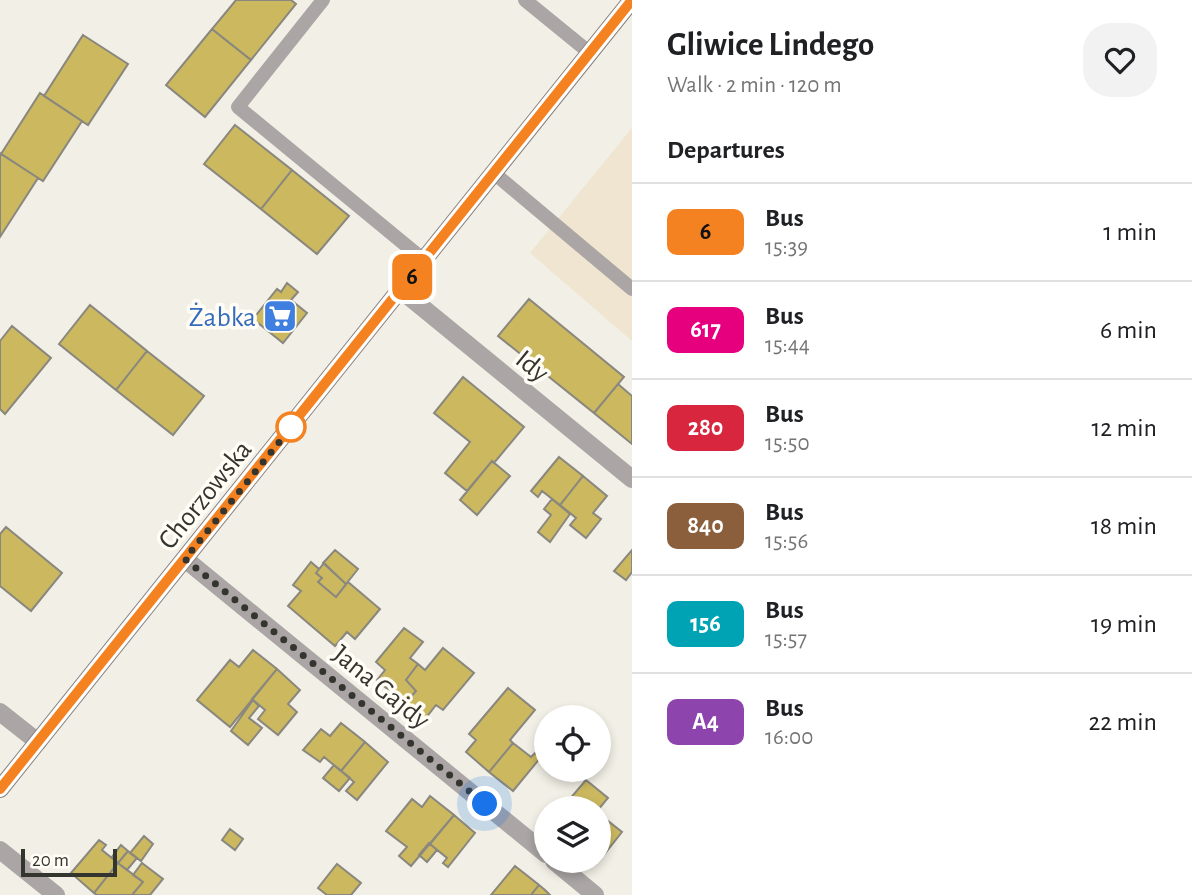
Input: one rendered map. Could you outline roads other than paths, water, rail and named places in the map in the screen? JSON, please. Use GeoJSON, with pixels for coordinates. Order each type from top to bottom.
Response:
{"type":"FeatureCollection","features":[{"type":"Feature","properties":{"kind":"main road","name":"Chorzowska"},"geometry":{"type":"LineString","coordinates":[[0,789],[632,1]]}},
{"type":"Feature","properties":{"kind":"street","name":"Idy"},"geometry":{"type":"LineString","coordinates":[[401,290],[632,480]]}},
{"type":"Feature","properties":{"kind":"street","name":"Jana Gajdy"},"geometry":{"type":"LineString","coordinates":[[185,559],[534,844]]}},
{"type":"Feature","properties":{"kind":"street"},"geometry":{"type":"LineString","coordinates":[[0,712],[38,742]]}},
{"type":"Feature","properties":{"kind":"street"},"geometry":{"type":"LineString","coordinates":[[0,850],[56,895]]}},
{"type":"Feature","properties":{"kind":"street"},"geometry":{"type":"LineString","coordinates":[[569,873],[596,895]]}},
{"type":"Feature","properties":{"kind":"lane"},"geometry":{"type":"LineString","coordinates":[[323,0],[238,107],[425,261]]}},
{"type":"Feature","properties":{"kind":"lane"},"geometry":{"type":"LineString","coordinates":[[525,0],[590,53]]}},
{"type":"Feature","properties":{"kind":"lane"},"geometry":{"type":"LineString","coordinates":[[495,174],[632,289]]}},
{"type":"Feature","properties":{"kind":"place","name":"Żabka"},"geometry":{"type":"Point","coordinates":[280,316]}}]}
